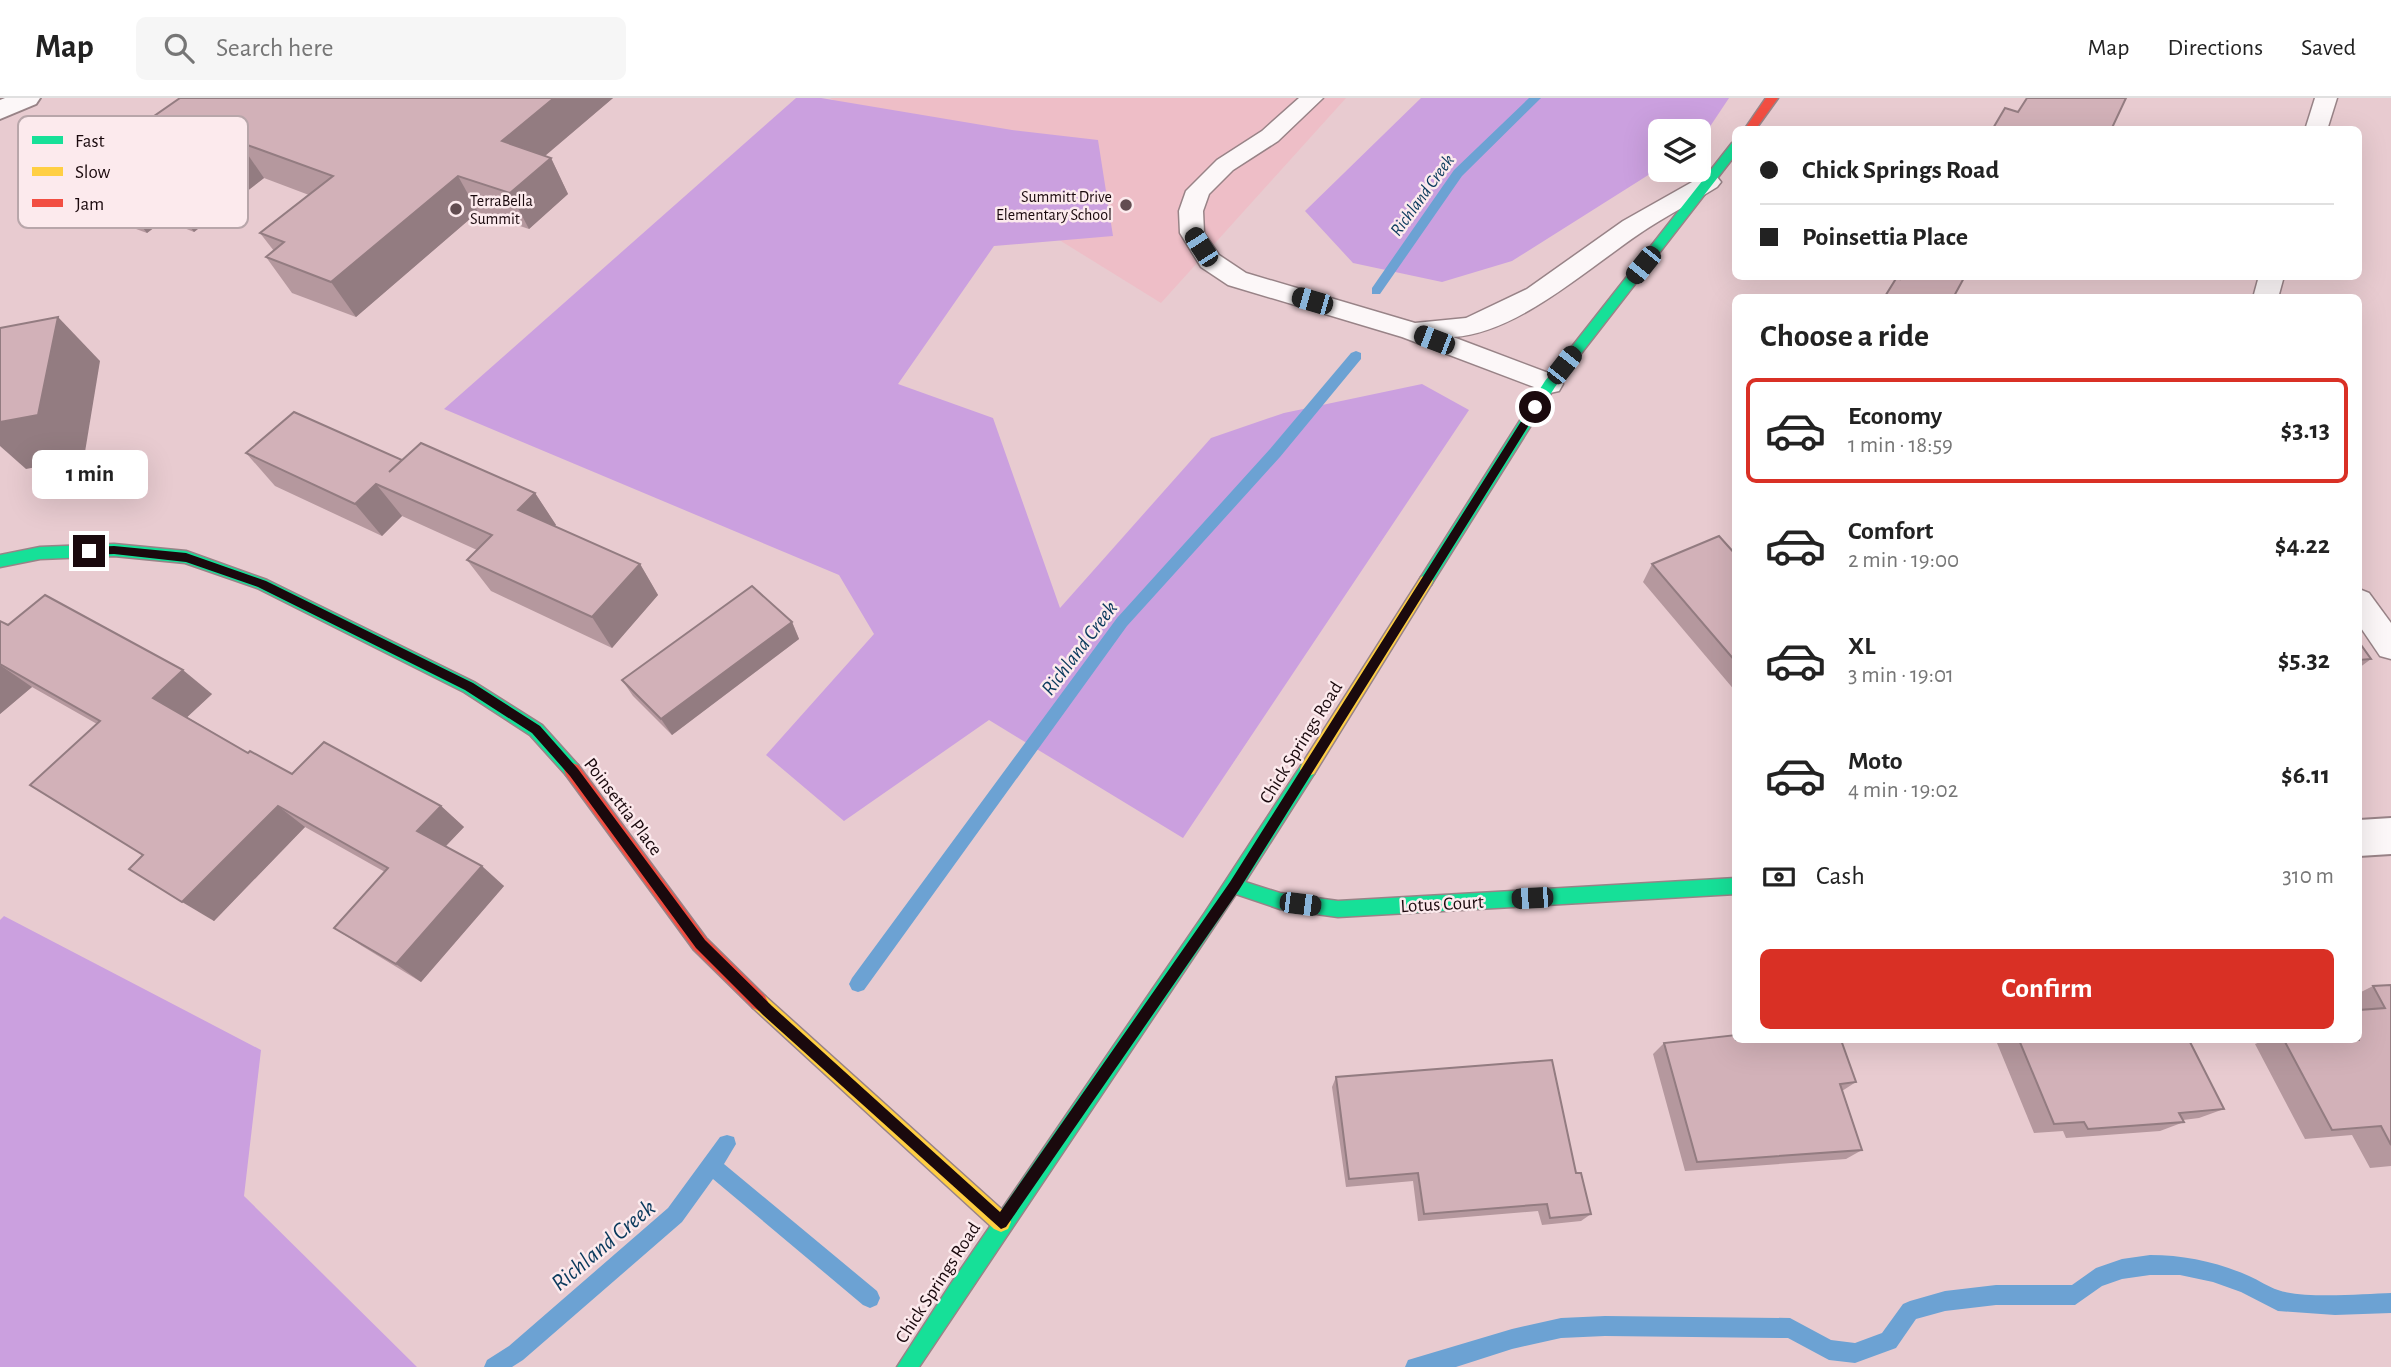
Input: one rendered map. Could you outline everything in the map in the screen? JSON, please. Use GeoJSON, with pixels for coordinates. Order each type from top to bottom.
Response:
{"type":"FeatureCollection","features":[{"type":"Feature","properties":{"kind":"street"},"geometry":{"type":"LineString","coordinates":[[0,111],[26,98]]}},
{"type":"Feature","properties":{"kind":"street"},"geometry":{"type":"LineString","coordinates":[[1752,126],[1772,98]]}},
{"type":"Feature","properties":{"kind":"street","name":"Chick Springs Road"},"geometry":{"type":"LineString","coordinates":[[1711,179],[1732,151]]}},
{"type":"Feature","properties":{"kind":"street","name":"Chick Springs Road"},"geometry":{"type":"LineString","coordinates":[[907,1367],[1001,1222],[1234,886],[1549,384],[1709,182]]}},
{"type":"Feature","properties":{"kind":"street","name":"Poinsettia Place"},"geometry":{"type":"LineString","coordinates":[[0,561],[40,553],[114,550],[186,558],[262,584],[469,687],[536,730],[574,773],[700,944],[768,1010],[1001,1222]]}},
{"type":"Feature","properties":{"kind":"street"},"geometry":{"type":"LineString","coordinates":[[2362,838],[2391,836]]}},
{"type":"Feature","properties":{"kind":"street","name":"Lotus Court"},"geometry":{"type":"LineString","coordinates":[[1234,886],[1280,901],[1338,909],[1732,886]]}},
{"type":"Feature","properties":{"kind":"lane"},"geometry":{"type":"LineString","coordinates":[[1312,98],[1270,136],[1225,165],[1198,191],[1191,211],[1192,233],[1210,261],[1237,279],[1411,331],[1549,384]]}},
{"type":"Feature","properties":{"kind":"lane"},"geometry":{"type":"LineString","coordinates":[[2317,126],[2326,98]]}},
{"type":"Feature","properties":{"kind":"lane"},"geometry":{"type":"LineString","coordinates":[[1411,331],[1470,327],[1494,316],[1536,295],[1632,227],[1709,182]]}},
{"type":"Feature","properties":{"kind":"lane"},"geometry":{"type":"LineString","coordinates":[[2362,605],[2391,647]]}},
{"type":"Feature","properties":{"kind":"shaded area"},"geometry":{"type":"Polygon","coordinates":[[[796,98],[821,98],[1012,130],[1098,140],[1113,236],[994,246],[898,384],[993,418],[1060,608],[1211,438],[1284,413],[1422,384],[1469,410],[1183,838],[989,720],[844,821],[766,755],[874,634],[839,575],[444,409],[796,98]]]}},
{"type":"Feature","properties":{"kind":"shaded area","name":"Summitt Drive Elementary School"},"geometry":{"type":"Polygon","coordinates":[[[830,98],[1346,98],[1161,303],[830,98]]]}},
{"type":"Feature","properties":{"kind":"shaded area"},"geometry":{"type":"Polygon","coordinates":[[[1421,98],[1729,98],[1711,125],[1711,119],[1648,119],[1648,175],[1512,261],[1442,282],[1353,263],[1305,211],[1421,98]]]}},
{"type":"Feature","properties":{"kind":"shaded area"},"geometry":{"type":"Polygon","coordinates":[[[4,916],[261,1050],[244,1196],[417,1367],[0,1367],[0,920],[4,916]]]}},
{"type":"Feature","properties":{"kind":"building"},"geometry":{"type":"Polygon","coordinates":[[[180,98],[554,98],[502,141],[551,158],[510,193],[458,176],[331,282],[266,257],[284,242],[260,233],[333,176],[248,145],[248,116],[154,116],[180,98]]]}},
{"type":"Feature","properties":{"kind":"building"},"geometry":{"type":"Polygon","coordinates":[[[2027,98],[2126,98],[2113,126],[1994,126],[2005,108],[2018,112],[2027,98]]]}},
{"type":"Feature","properties":{"kind":"building"},"geometry":{"type":"Polygon","coordinates":[[[1895,280],[1963,280],[1955,294],[1886,294],[1895,280]]]}},
{"type":"Feature","properties":{"kind":"building"},"geometry":{"type":"Polygon","coordinates":[[[58,317],[38,415],[0,422],[0,328],[58,317]]]}},
{"type":"Feature","properties":{"kind":"building"},"geometry":{"type":"Polygon","coordinates":[[[294,412],[402,460],[389,472],[421,443],[535,493],[518,510],[640,564],[592,617],[467,560],[492,535],[376,484],[355,504],[246,453],[294,412]]]}},
{"type":"Feature","properties":{"kind":"building"},"geometry":{"type":"Polygon","coordinates":[[[1719,536],[1732,551],[1732,657],[1652,564],[1719,536]]]}},
{"type":"Feature","properties":{"kind":"building"},"geometry":{"type":"Polygon","coordinates":[[[752,586],[792,622],[661,719],[622,680],[752,586]]]}},
{"type":"Feature","properties":{"kind":"building"},"geometry":{"type":"Polygon","coordinates":[[[45,595],[183,670],[153,698],[248,753],[250,751],[292,774],[324,742],[441,806],[417,831],[482,866],[396,964],[334,928],[388,868],[278,806],[182,902],[129,869],[143,855],[30,785],[100,721],[0,664],[0,621],[8,625],[45,595]]]}},
{"type":"Feature","properties":{"kind":"building"},"geometry":{"type":"Polygon","coordinates":[[[2362,646],[2371,659],[2362,660],[2362,646]]]}},
{"type":"Feature","properties":{"kind":"building"},"geometry":{"type":"Polygon","coordinates":[[[2391,985],[2391,1145],[2381,1126],[2332,1130],[2286,1043],[2362,1043],[2362,1010],[2385,1008],[2373,986],[2391,985]]]}},
{"type":"Feature","properties":{"kind":"building"},"geometry":{"type":"Polygon","coordinates":[[[1732,1035],[1732,1043],[1842,1043],[1856,1082],[1840,1084],[1862,1150],[1697,1162],[1664,1043],[1732,1035]]]}},
{"type":"Feature","properties":{"kind":"building"},"geometry":{"type":"Polygon","coordinates":[[[2020,1043],[2191,1043],[2224,1109],[2179,1113],[2184,1122],[2088,1129],[2084,1122],[2054,1124],[2020,1043]]]}},
{"type":"Feature","properties":{"kind":"building"},"geometry":{"type":"Polygon","coordinates":[[[1552,1060],[1576,1173],[1581,1173],[1591,1214],[1550,1218],[1547,1204],[1424,1214],[1418,1173],[1349,1179],[1336,1077],[1552,1060]]]}},
{"type":"Feature","properties":{"kind":"waterway","name":"Richland Creek"},"geometry":{"type":"LineString","coordinates":[[1376,291],[1458,173],[1535,98]]}},
{"type":"Feature","properties":{"kind":"waterway","name":"Richland Creek"},"geometry":{"type":"LineString","coordinates":[[858,984],[1122,622],[1275,453],[1356,356]]}},
{"type":"Feature","properties":{"kind":"waterway","name":"Richland Creek"},"geometry":{"type":"LineString","coordinates":[[711,1165],[727,1144]]}},
{"type":"Feature","properties":{"kind":"waterway","name":"Richland Creek"},"geometry":{"type":"LineString","coordinates":[[494,1367],[516,1353],[675,1215],[711,1165]]}},
{"type":"Feature","properties":{"kind":"waterway"},"geometry":{"type":"LineString","coordinates":[[711,1165],[870,1298]]}},
{"type":"Feature","properties":{"kind":"waterway"},"geometry":{"type":"LineString","coordinates":[[1415,1367],[1561,1328],[1605,1326],[1790,1328],[1829,1350],[1855,1353],[1889,1341],[1910,1311],[1945,1301],[1996,1295],[2075,1295],[2096,1278],[2122,1269],[2150,1265],[2180,1265],[2213,1272],[2246,1284],[2278,1301],[2335,1305],[2391,1303]]}},
{"type":"Feature","properties":{"kind":"traffic: fast"},"geometry":{"type":"LineString","coordinates":[[1426,581],[1550,384],[1732,151]]}},
{"type":"Feature","properties":{"kind":"traffic: fast"},"geometry":{"type":"LineString","coordinates":[[0,561],[40,553],[114,550],[186,557],[262,584],[469,687],[536,730],[572,770]]}},
{"type":"Feature","properties":{"kind":"traffic: fast"},"geometry":{"type":"LineString","coordinates":[[907,1367],[1210,920],[1308,769]]}},
{"type":"Feature","properties":{"kind":"traffic: fast"},"geometry":{"type":"LineString","coordinates":[[1234,886],[1280,901],[1338,909],[1732,886]]}},
{"type":"Feature","properties":{"kind":"traffic: slow"},"geometry":{"type":"LineString","coordinates":[[1308,769],[1426,581]]}},
{"type":"Feature","properties":{"kind":"traffic: slow"},"geometry":{"type":"LineString","coordinates":[[759,1002],[1001,1222]]}},
{"type":"Feature","properties":{"kind":"traffic: jam"},"geometry":{"type":"LineString","coordinates":[[1752,126],[1772,98]]}},
{"type":"Feature","properties":{"kind":"traffic: jam"},"geometry":{"type":"LineString","coordinates":[[572,770],[700,944],[759,1002]]}},
{"type":"Feature","properties":{"kind":"place","name":"Summitt Drive Elementary School"},"geometry":{"type":"Point","coordinates":[1126,205]}},
{"type":"Feature","properties":{"kind":"place","name":"TerraBella Summit"},"geometry":{"type":"Point","coordinates":[456,209]}},
{"type":"Feature","properties":{"kind":"route"},"geometry":{"type":"LineString","coordinates":[[89,551],[114,550],[186,558],[262,584],[469,687],[536,730],[574,773],[700,944],[768,1010],[1001,1222],[1234,886],[1535,407]]}}]}
